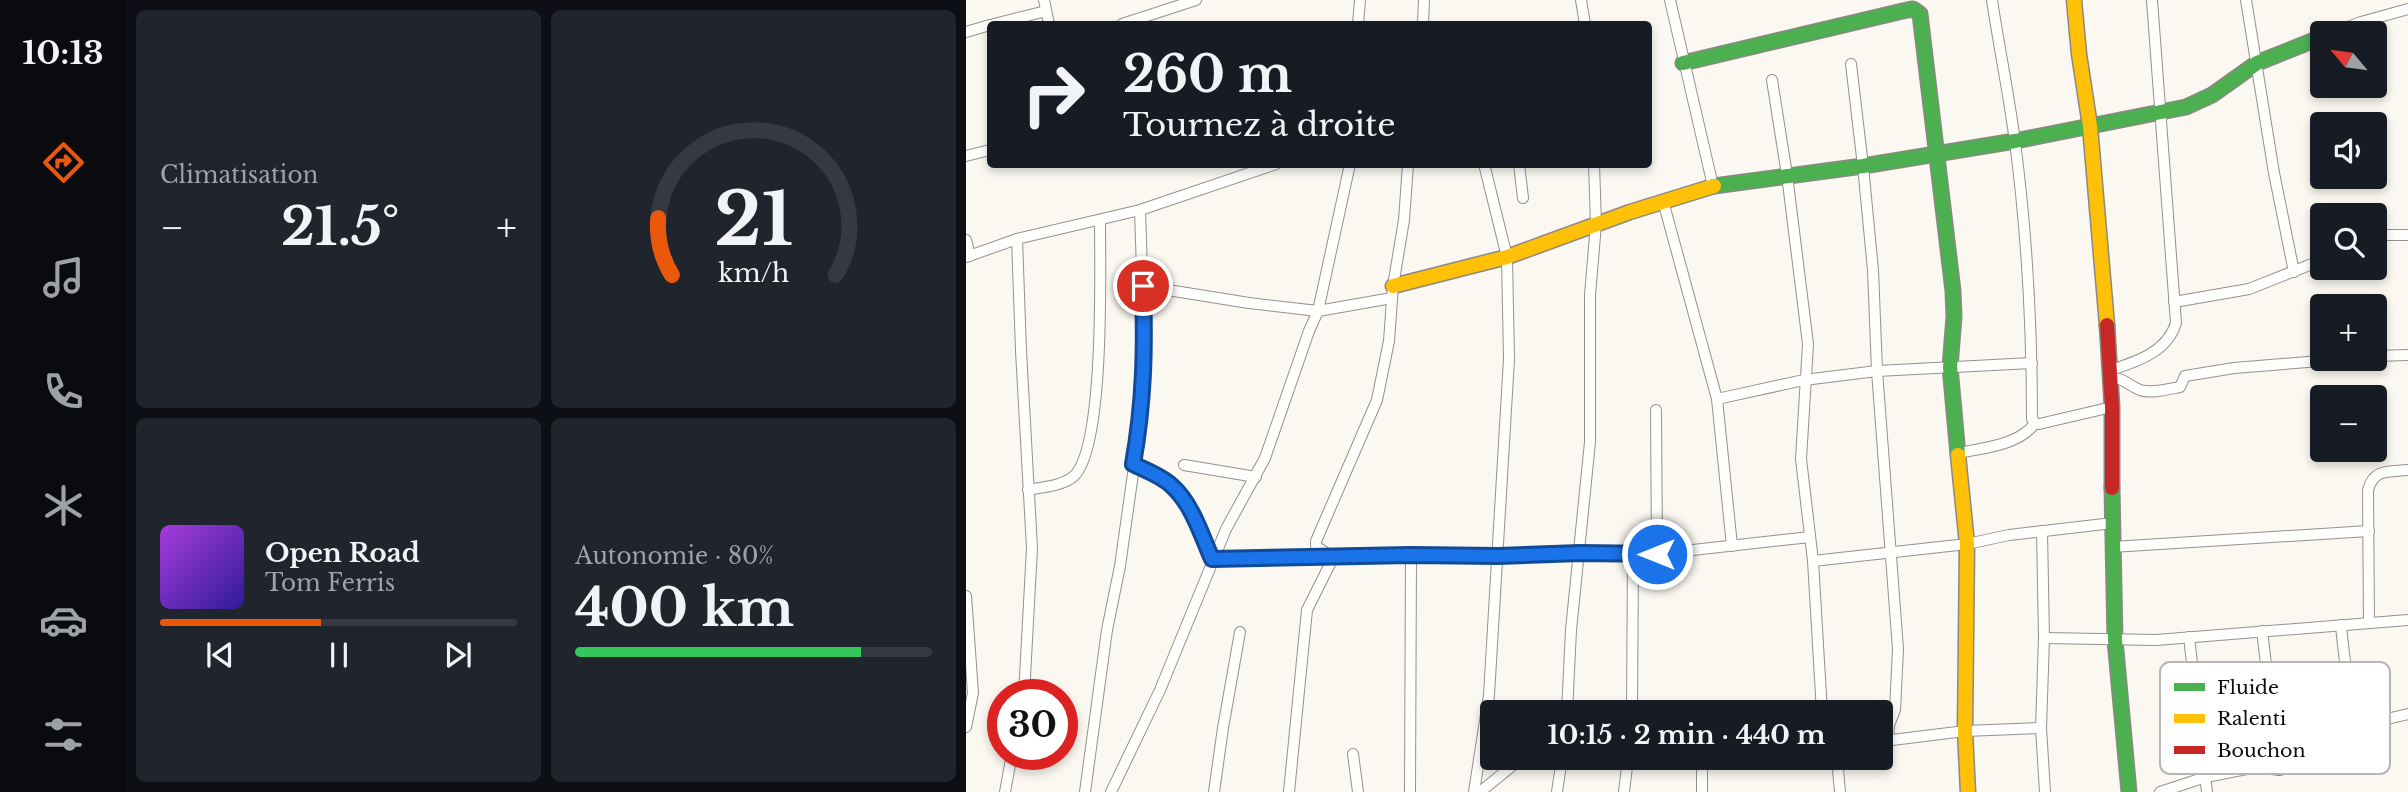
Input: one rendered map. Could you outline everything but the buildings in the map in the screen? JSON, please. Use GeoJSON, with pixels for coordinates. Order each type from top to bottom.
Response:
{"type":"FeatureCollection","features":[{"type":"Feature","properties":{"kind":"street"},"geometry":{"type":"LineString","coordinates":[[1131,21],[1196,0]]}},
{"type":"Feature","properties":{"kind":"street"},"geometry":{"type":"LineString","coordinates":[[1358,21],[1360,0]]}},
{"type":"Feature","properties":{"kind":"street"},"geometry":{"type":"LineString","coordinates":[[1423,21],[1424,0]]}},
{"type":"Feature","properties":{"kind":"street"},"geometry":{"type":"LineString","coordinates":[[1581,0],[1584,21]]}},
{"type":"Feature","properties":{"kind":"street"},"geometry":{"type":"LineString","coordinates":[[1670,0],[1713,186]]}},
{"type":"Feature","properties":{"kind":"street"},"geometry":{"type":"LineString","coordinates":[[1992,0],[2015,141],[2022,207],[2032,363],[2032,419],[2035,423]]}},
{"type":"Feature","properties":{"kind":"street"},"geometry":{"type":"LineString","coordinates":[[2074,0],[2090,126],[2107,322],[2112,408],[2115,640],[2129,792]]}},
{"type":"Feature","properties":{"kind":"street"},"geometry":{"type":"LineString","coordinates":[[2108,374],[2141,360],[2166,342],[2176,323],[2152,0]]}},
{"type":"Feature","properties":{"kind":"street"},"geometry":{"type":"LineString","coordinates":[[2246,0],[2274,173],[2294,272]]}},
{"type":"Feature","properties":{"kind":"street"},"geometry":{"type":"LineString","coordinates":[[1003,21],[1045,5]]}},
{"type":"Feature","properties":{"kind":"street"},"geometry":{"type":"LineString","coordinates":[[1683,62],[1913,9],[1920,14],[1953,291],[1950,367],[1967,544],[1965,731],[1968,792]]}},
{"type":"Feature","properties":{"kind":"street"},"geometry":{"type":"LineString","coordinates":[[2365,21],[2408,9]]}},
{"type":"Feature","properties":{"kind":"street"},"geometry":{"type":"LineString","coordinates":[[966,32],[987,26]]}},
{"type":"Feature","properties":{"kind":"street"},"geometry":{"type":"LineString","coordinates":[[1143,286],[1318,311],[1393,292],[1507,257],[1662,201],[1713,186],[1938,154],[2161,114],[2212,96],[2257,64],[2310,42]]}},
{"type":"Feature","properties":{"kind":"street"},"geometry":{"type":"LineString","coordinates":[[1851,64],[1873,270],[1877,371],[1898,649],[1893,715]]}},
{"type":"Feature","properties":{"kind":"street"},"geometry":{"type":"LineString","coordinates":[[1772,80],[1808,344],[1801,459],[1814,561],[1821,700]]}},
{"type":"Feature","properties":{"kind":"street"},"geometry":{"type":"LineString","coordinates":[[966,156],[987,151]]}},
{"type":"Feature","properties":{"kind":"street"},"geometry":{"type":"LineString","coordinates":[[966,240],[968,257],[1017,239],[1140,210],[1264,168]]}},
{"type":"Feature","properties":{"kind":"street"},"geometry":{"type":"LineString","coordinates":[[1111,792],[1160,690],[1212,559],[1269,447],[1318,311],[1349,168]]}},
{"type":"Feature","properties":{"kind":"street"},"geometry":{"type":"LineString","coordinates":[[1333,558],[1318,549],[1316,541],[1377,400],[1389,341],[1408,168]]}},
{"type":"Feature","properties":{"kind":"street"},"geometry":{"type":"LineString","coordinates":[[1474,792],[1486,725],[1509,359],[1507,257],[1485,168]]}},
{"type":"Feature","properties":{"kind":"street"},"geometry":{"type":"LineString","coordinates":[[1519,168],[1523,198]]}},
{"type":"Feature","properties":{"kind":"street"},"geometry":{"type":"LineString","coordinates":[[1568,700],[1571,630],[1590,442],[1590,295],[1596,224],[1594,168]]}},
{"type":"Feature","properties":{"kind":"street"},"geometry":{"type":"LineString","coordinates":[[1662,201],[1717,399],[1732,546]]}},
{"type":"Feature","properties":{"kind":"street"},"geometry":{"type":"LineString","coordinates":[[1085,792],[1107,630],[1120,566],[1141,417],[1145,362],[1140,210]]}},
{"type":"Feature","properties":{"kind":"street"},"geometry":{"type":"LineString","coordinates":[[1028,489],[1068,481],[1080,469],[1086,457],[1098,377],[1100,220]]}},
{"type":"Feature","properties":{"kind":"street"},"geometry":{"type":"LineString","coordinates":[[2387,235],[2408,235]]}},
{"type":"Feature","properties":{"kind":"street"},"geometry":{"type":"LineString","coordinates":[[1017,239],[1032,548],[1025,679]]}},
{"type":"Feature","properties":{"kind":"street"},"geometry":{"type":"LineString","coordinates":[[2174,302],[2249,289],[2310,265]]}},
{"type":"Feature","properties":{"kind":"street"},"geometry":{"type":"LineString","coordinates":[[2387,356],[2408,355]]}},
{"type":"Feature","properties":{"kind":"street"},"geometry":{"type":"LineString","coordinates":[[2108,374],[2143,391],[2162,390],[2180,387],[2185,376],[2234,368],[2310,362]]}},
{"type":"Feature","properties":{"kind":"street"},"geometry":{"type":"LineString","coordinates":[[1717,399],[1804,380],[1877,371],[2032,363]]}},
{"type":"Feature","properties":{"kind":"street"},"geometry":{"type":"LineString","coordinates":[[2035,423],[2112,408]]}},
{"type":"Feature","properties":{"kind":"street"},"geometry":{"type":"LineString","coordinates":[[1656,410],[1657,554]]}},
{"type":"Feature","properties":{"kind":"street"},"geometry":{"type":"LineString","coordinates":[[1959,453],[2020,436],[2029,432],[2035,423]]}},
{"type":"Feature","properties":{"kind":"street"},"geometry":{"type":"LineString","coordinates":[[1133,464],[1170,484],[1181,496],[1212,559]]}},
{"type":"Feature","properties":{"kind":"street"},"geometry":{"type":"LineString","coordinates":[[1184,465],[1256,477]]}},
{"type":"Feature","properties":{"kind":"street"},"geometry":{"type":"LineString","coordinates":[[2369,623],[2368,490],[2372,478],[2377,474],[2408,470]]}},
{"type":"Feature","properties":{"kind":"street"},"geometry":{"type":"LineString","coordinates":[[1814,561],[1890,554],[1967,544],[2009,535],[2113,523]]}},
{"type":"Feature","properties":{"kind":"street"},"geometry":{"type":"LineString","coordinates":[[2042,531],[2044,638],[2041,728],[2045,792]]}},
{"type":"Feature","properties":{"kind":"street"},"geometry":{"type":"LineString","coordinates":[[2112,547],[2369,531]]}},
{"type":"Feature","properties":{"kind":"street"},"geometry":{"type":"LineString","coordinates":[[1212,559],[1580,553],[1633,555],[1810,537]]}},
{"type":"Feature","properties":{"kind":"street"},"geometry":{"type":"LineString","coordinates":[[1410,792],[1411,555]]}},
{"type":"Feature","properties":{"kind":"street"},"geometry":{"type":"LineString","coordinates":[[1632,700],[1633,555]]}},
{"type":"Feature","properties":{"kind":"street"},"geometry":{"type":"LineString","coordinates":[[1289,792],[1307,610],[1333,558]]}},
{"type":"Feature","properties":{"kind":"street"},"geometry":{"type":"LineString","coordinates":[[966,596],[969,693],[966,727]]}},
{"type":"Feature","properties":{"kind":"street"},"geometry":{"type":"LineString","coordinates":[[2044,638],[2156,640],[2408,620]]}},
{"type":"Feature","properties":{"kind":"street"},"geometry":{"type":"LineString","coordinates":[[2341,625],[2344,662]]}},
{"type":"Feature","properties":{"kind":"street"},"geometry":{"type":"LineString","coordinates":[[2262,631],[2266,662]]}},
{"type":"Feature","properties":{"kind":"street"},"geometry":{"type":"LineString","coordinates":[[1214,792],[1240,632]]}},
{"type":"Feature","properties":{"kind":"street"},"geometry":{"type":"LineString","coordinates":[[2189,637],[2192,662]]}},
{"type":"Feature","properties":{"kind":"street"},"geometry":{"type":"LineString","coordinates":[[2390,718],[2408,715]]}},
{"type":"Feature","properties":{"kind":"street"},"geometry":{"type":"LineString","coordinates":[[2396,717],[2408,725]]}},
{"type":"Feature","properties":{"kind":"street"},"geometry":{"type":"LineString","coordinates":[[1893,740],[1965,731],[2041,728]]}},
{"type":"Feature","properties":{"kind":"street"},"geometry":{"type":"LineString","coordinates":[[1353,754],[1358,792]]}},
{"type":"Feature","properties":{"kind":"street"},"geometry":{"type":"LineString","coordinates":[[1005,792],[1009,770]]}},
{"type":"Feature","properties":{"kind":"street"},"geometry":{"type":"LineString","coordinates":[[1480,792],[1507,770]]}},
{"type":"Feature","properties":{"kind":"street"},"geometry":{"type":"LineString","coordinates":[[1557,792],[1560,770]]}},
{"type":"Feature","properties":{"kind":"street"},"geometry":{"type":"LineString","coordinates":[[1623,792],[1626,770]]}},
{"type":"Feature","properties":{"kind":"street"},"geometry":{"type":"LineString","coordinates":[[1702,770],[1702,792]]}},
{"type":"Feature","properties":{"kind":"street"},"geometry":{"type":"LineString","coordinates":[[1839,770],[1840,792]]}},
{"type":"Feature","properties":{"kind":"street"},"geometry":{"type":"LineString","coordinates":[[2206,774],[2207,792]]}},
{"type":"Feature","properties":{"kind":"street"},"geometry":{"type":"LineString","coordinates":[[2160,792],[2221,774]]}},
{"type":"Feature","properties":{"kind":"traffic: fast"},"geometry":{"type":"LineString","coordinates":[[1683,63],[1907,10],[1913,9],[1920,14],[1953,291],[1950,367],[1958,455]]}},
{"type":"Feature","properties":{"kind":"traffic: fast"},"geometry":{"type":"LineString","coordinates":[[1714,186],[1863,166],[2015,141],[2186,107],[2212,95],[2257,63],[2310,42]]}},
{"type":"Feature","properties":{"kind":"traffic: fast"},"geometry":{"type":"LineString","coordinates":[[2112,488],[2115,640],[2129,792]]}},
{"type":"Feature","properties":{"kind":"traffic: slow"},"geometry":{"type":"LineString","coordinates":[[2074,0],[2090,126],[2107,325]]}},
{"type":"Feature","properties":{"kind":"traffic: slow"},"geometry":{"type":"LineString","coordinates":[[1393,286],[1507,257],[1630,212],[1714,186]]}},
{"type":"Feature","properties":{"kind":"traffic: slow"},"geometry":{"type":"LineString","coordinates":[[1958,455],[1967,544],[1965,731],[1968,792]]}},
{"type":"Feature","properties":{"kind":"traffic: jam"},"geometry":{"type":"LineString","coordinates":[[2107,325],[2112,407],[2112,488]]}},
{"type":"Feature","properties":{"kind":"route"},"geometry":{"type":"LineString","coordinates":[[1143,286],[1145,362],[1141,417],[1133,464],[1170,484],[1181,496],[1212,559],[1657,554]]}}]}
